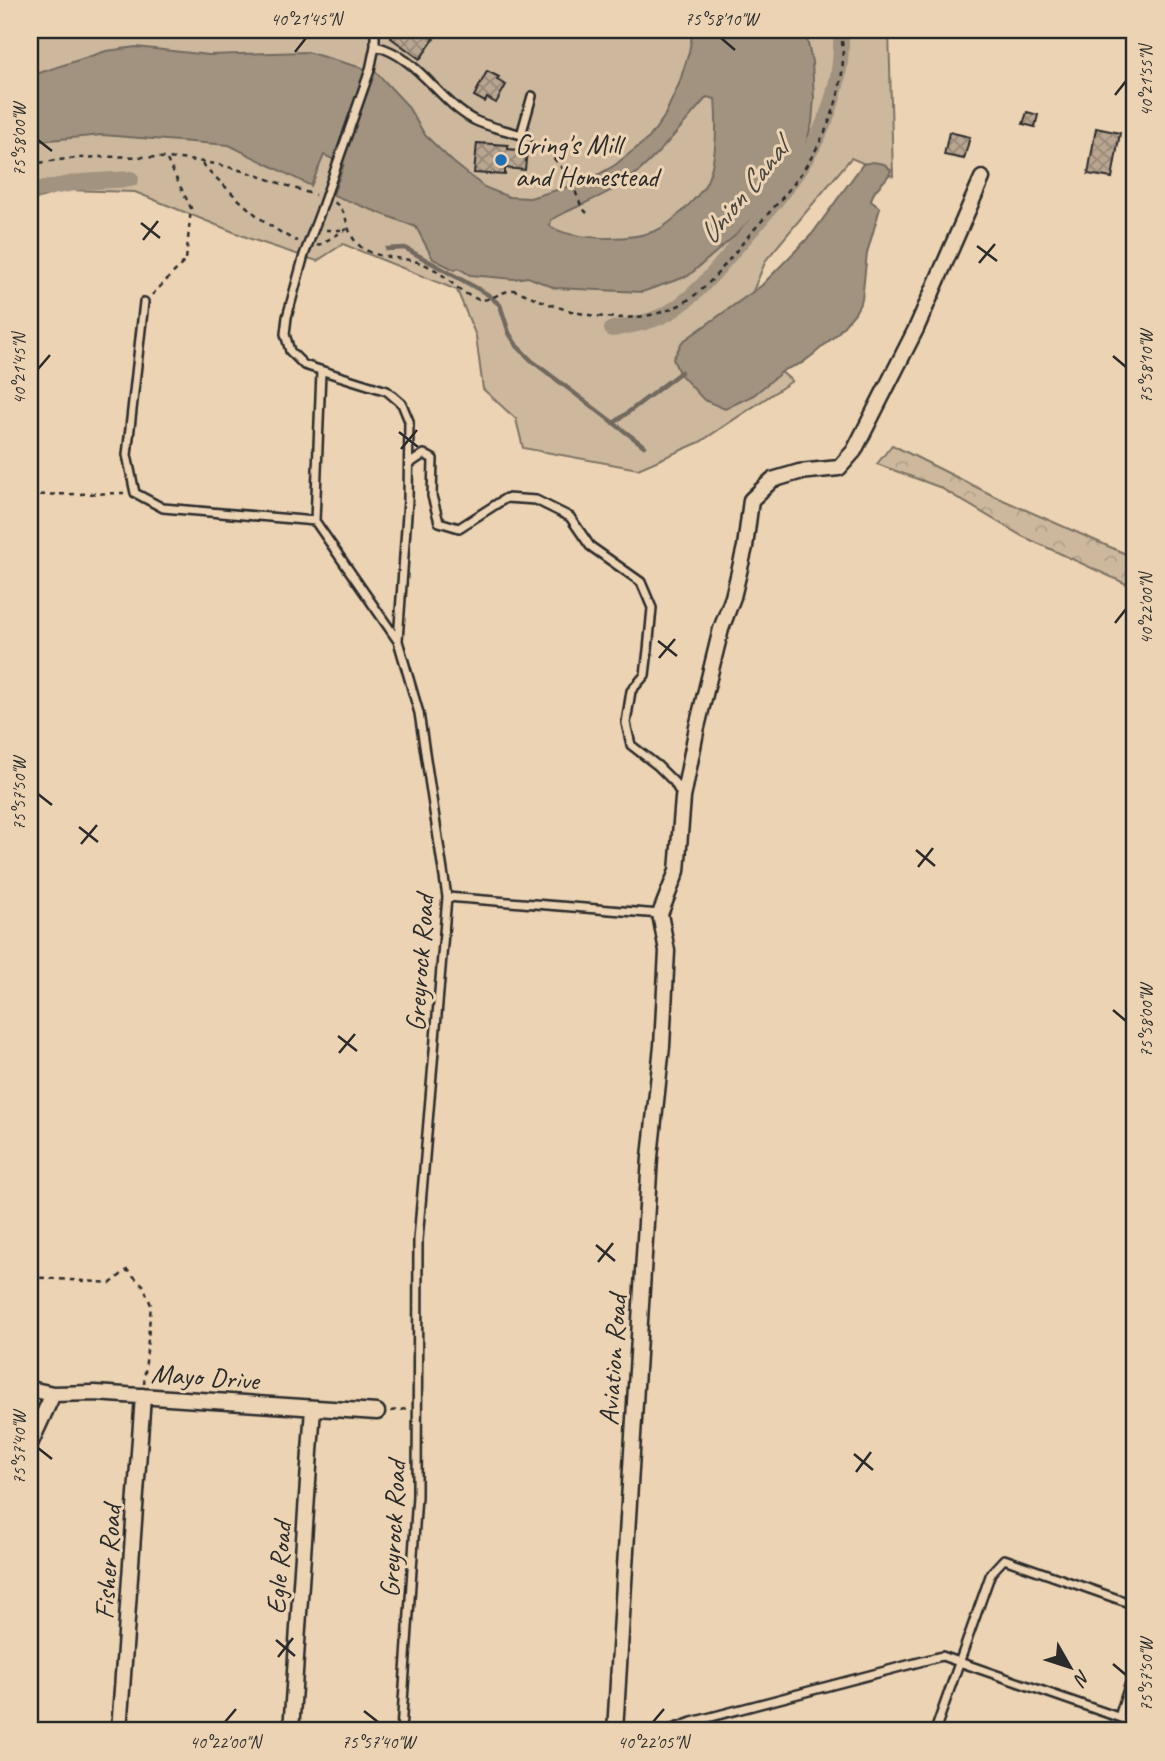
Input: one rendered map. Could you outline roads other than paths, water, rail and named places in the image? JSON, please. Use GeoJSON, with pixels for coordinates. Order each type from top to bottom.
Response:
{"type":"FeatureCollection","features":[{"type":"Feature","properties":{"kind":"street"},"geometry":{"type":"LineString","coordinates":[[660,914],[677,871],[683,799],[704,692],[721,629],[733,597],[745,547],[751,500],[772,480],[799,472],[839,468],[854,452],[900,363],[982,178]]}},
{"type":"Feature","properties":{"kind":"street","name":"Aviation Road"},"geometry":{"type":"LineString","coordinates":[[615,1731],[650,1157],[667,951],[660,914]]}},
{"type":"Feature","properties":{"kind":"street","name":"Mayo Drive"},"geometry":{"type":"LineString","coordinates":[[30,1389],[53,1394],[95,1393],[377,1412]]}},
{"type":"Feature","properties":{"kind":"street"},"geometry":{"type":"LineString","coordinates":[[30,1444],[53,1394]]}},
{"type":"Feature","properties":{"kind":"street","name":"Fisher Road"},"geometry":{"type":"LineString","coordinates":[[119,1731],[144,1396]]}},
{"type":"Feature","properties":{"kind":"street","name":"Egle Road"},"geometry":{"type":"LineString","coordinates":[[291,1731],[313,1408]]}},
{"type":"Feature","properties":{"kind":"lane"},"geometry":{"type":"LineString","coordinates":[[374,30],[375,47],[370,70],[309,246],[287,317],[285,334],[290,351],[304,365],[387,391],[402,404],[409,421],[409,464],[398,641]]}},
{"type":"Feature","properties":{"kind":"lane"},"geometry":{"type":"LineString","coordinates":[[375,47],[390,50],[408,62],[474,119],[521,135],[532,96]]}},
{"type":"Feature","properties":{"kind":"lane"},"geometry":{"type":"LineString","coordinates":[[145,302],[127,455],[135,493],[163,508],[315,521],[321,372]]}},
{"type":"Feature","properties":{"kind":"lane"},"geometry":{"type":"LineString","coordinates":[[409,464],[424,454],[433,459],[432,496],[439,522],[459,528],[506,498],[536,500],[570,517],[590,546],[641,582],[652,608],[648,650],[645,675],[631,691],[626,723],[631,746],[674,782],[683,799]]}},
{"type":"Feature","properties":{"kind":"lane","name":"Greyrock Road"},"geometry":{"type":"LineString","coordinates":[[315,521],[398,641],[419,713],[447,897],[418,1240],[417,1496],[401,1731]]}},
{"type":"Feature","properties":{"kind":"lane"},"geometry":{"type":"LineString","coordinates":[[447,897],[660,914]]}},
{"type":"Feature","properties":{"kind":"lane"},"geometry":{"type":"LineString","coordinates":[[935,1731],[991,1573],[1004,1559],[1135,1605]]}},
{"type":"Feature","properties":{"kind":"lane"},"geometry":{"type":"LineString","coordinates":[[667,1731],[692,1722],[942,1656],[1135,1723]]}},
{"type":"Feature","properties":{"kind":"lane"},"geometry":{"type":"LineString","coordinates":[[1119,1717],[1135,1667]]}},
{"type":"Feature","properties":{"kind":"lane"},"geometry":{"type":"LineString","coordinates":[[1125,1697],[1135,1701]]}},
{"type":"Feature","properties":{"kind":"water"},"geometry":{"type":"Polygon","coordinates":[[[693,30],[805,30],[812,62],[812,123],[804,151],[770,199],[737,234],[688,276],[642,292],[555,288],[528,277],[514,279],[470,275],[458,268],[455,270],[433,259],[416,227],[333,195],[344,164],[324,155],[311,186],[229,145],[102,135],[30,142],[30,76],[106,51],[136,47],[209,55],[307,52],[376,72],[407,105],[425,135],[453,162],[484,187],[509,197],[530,198],[587,181],[615,165],[649,138],[664,117],[679,84],[693,30]],[[707,97],[635,175],[551,220],[550,226],[573,235],[617,238],[655,231],[669,222],[693,200],[708,179],[715,150],[715,99],[707,97]]]}},
{"type":"Feature","properties":{"kind":"water"},"geometry":{"type":"Polygon","coordinates":[[[863,164],[884,164],[891,170],[872,196],[871,201],[880,208],[867,253],[862,300],[855,313],[837,334],[814,354],[802,363],[784,370],[754,395],[725,409],[704,400],[679,373],[673,359],[682,342],[761,286],[812,234],[863,164]]]}},
{"type":"Feature","properties":{"kind":"waterway","name":"Union Canal"},"geometry":{"type":"LineString","coordinates":[[612,329],[651,320],[682,304],[707,280],[778,198],[812,148],[825,121],[840,62],[841,30]]}},
{"type":"Feature","properties":{"kind":"waterway","name":"Union Canal"},"geometry":{"type":"LineString","coordinates":[[30,191],[80,182],[131,179]]}},
{"type":"Feature","properties":{"kind":"waterway"},"geometry":{"type":"LineString","coordinates":[[387,249],[405,248],[487,294],[500,305],[509,333],[532,361],[644,446]]}},
{"type":"Feature","properties":{"kind":"waterway"},"geometry":{"type":"LineString","coordinates":[[614,423],[681,372]]}},
{"type":"Feature","properties":{"kind":"place","name":"Gring's Mill and Homestead"},"geometry":{"type":"Point","coordinates":[501,160]}}]}
